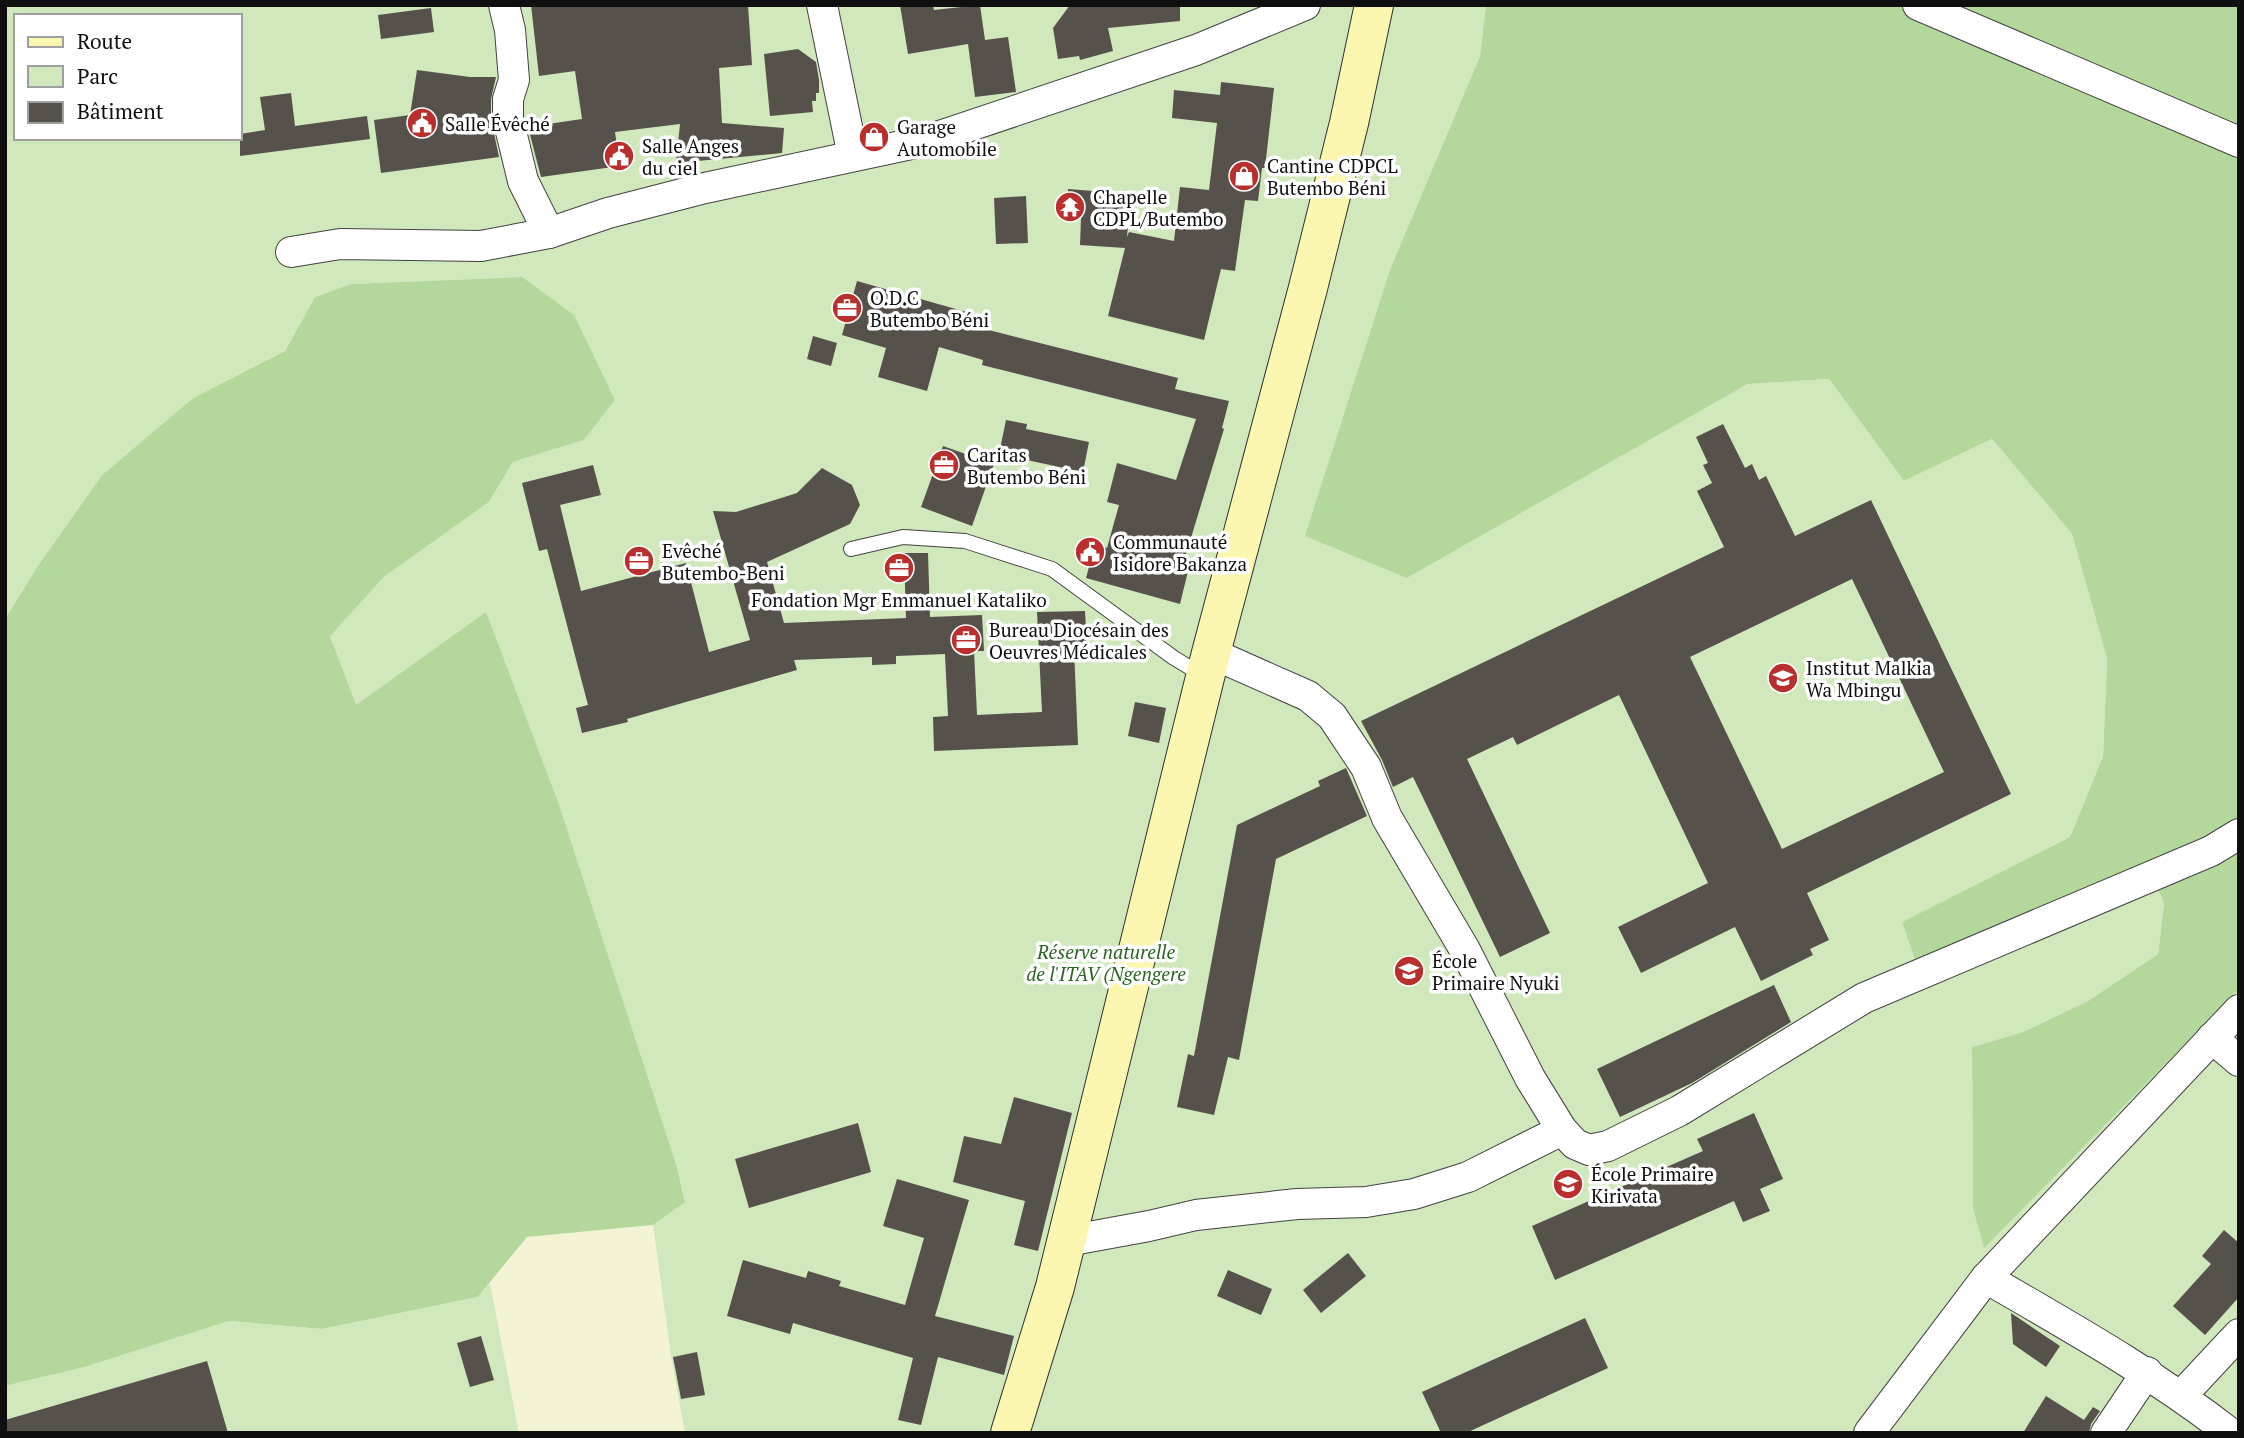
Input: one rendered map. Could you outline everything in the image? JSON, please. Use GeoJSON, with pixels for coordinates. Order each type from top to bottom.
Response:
{"type":"FeatureCollection","features":[{"type":"Feature","properties":{"kind":"street"},"geometry":{"type":"LineString","coordinates":[[504,5],[510,30],[514,80],[508,99],[508,119],[523,181],[549,233]]}},
{"type":"Feature","properties":{"kind":"street"},"geometry":{"type":"LineString","coordinates":[[822,5],[853,156]]}},
{"type":"Feature","properties":{"kind":"street"},"geometry":{"type":"LineString","coordinates":[[290,252],[340,244],[481,246],[549,233],[608,213],[705,188],[925,141],[1196,50],[1305,5]]}},
{"type":"Feature","properties":{"kind":"street"},"geometry":{"type":"LineString","coordinates":[[1010,1433],[1067,1241],[1208,665],[1349,123],[1374,5]]}},
{"type":"Feature","properties":{"kind":"street"},"geometry":{"type":"LineString","coordinates":[[1918,5],[2239,142]]}},
{"type":"Feature","properties":{"kind":"street"},"geometry":{"type":"LineString","coordinates":[[1208,665],[1308,696],[1332,716],[1366,767],[1387,818],[1465,950],[1530,1078],[1562,1130],[1575,1144],[1589,1150],[1608,1146],[1679,1111],[1864,998],[2211,851],[2239,834]]}},
{"type":"Feature","properties":{"kind":"street"},"geometry":{"type":"LineString","coordinates":[[1869,1433],[1986,1278],[2239,1010]]}},
{"type":"Feature","properties":{"kind":"street"},"geometry":{"type":"LineString","coordinates":[[2212,1038],[2239,1061]]}},
{"type":"Feature","properties":{"kind":"street"},"geometry":{"type":"LineString","coordinates":[[1067,1241],[1149,1226],[1196,1214],[1297,1204],[1366,1202],[1414,1194],[1468,1177],[1562,1130]]}},
{"type":"Feature","properties":{"kind":"street"},"geometry":{"type":"LineString","coordinates":[[1986,1278],[2147,1372],[2182,1395],[2230,1433]]}},
{"type":"Feature","properties":{"kind":"street"},"geometry":{"type":"LineString","coordinates":[[2182,1395],[2239,1334]]}},
{"type":"Feature","properties":{"kind":"street"},"geometry":{"type":"LineString","coordinates":[[2106,1433],[2147,1372]]}},
{"type":"Feature","properties":{"kind":"lane"},"geometry":{"type":"LineString","coordinates":[[851,549],[903,537],[965,541],[1052,569],[1174,658],[1208,665]]}},
{"type":"Feature","properties":{"kind":"green space","name":"Réserve naturelle de l'ITAV (Ngengere"},"geometry":{"type":"Polygon","coordinates":[[[5,5],[1486,5],[1480,56],[1391,267],[1407,578],[1748,384],[1829,379],[1904,481],[1992,439],[2072,534],[2107,659],[2103,756],[2070,837],[1902,922],[1915,960],[2149,869],[2164,903],[2158,954],[2088,1001],[2023,1032],[1972,1047],[1973,1209],[1984,1247],[2239,989],[2239,1433],[685,1433],[671,1357],[653,1225],[685,1201],[677,1167],[486,613],[355,706],[330,635],[384,577],[489,502],[513,462],[584,440],[615,400],[522,277],[351,284],[315,297],[285,351],[193,398],[102,475],[37,567],[5,619],[5,5]]]}},
{"type":"Feature","properties":{"kind":"green space"},"geometry":{"type":"Polygon","coordinates":[[[1486,5],[2239,5],[2239,989],[1984,1248],[1973,1209],[1972,1047],[2023,1032],[2088,1001],[2158,954],[2164,903],[2149,869],[1915,960],[1902,922],[2070,837],[2103,756],[2107,659],[2072,534],[1992,439],[1904,481],[1829,379],[1748,384],[1407,578],[1305,536],[1391,267],[1480,56],[1486,5]]]}},
{"type":"Feature","properties":{"kind":"green space"},"geometry":{"type":"Polygon","coordinates":[[[522,277],[574,315],[615,400],[584,440],[513,462],[489,502],[384,577],[330,636],[356,705],[486,612],[558,802],[677,1167],[685,1202],[653,1225],[527,1237],[478,1297],[322,1329],[229,1321],[85,1367],[5,1386],[5,619],[37,567],[102,475],[193,398],[285,351],[315,297],[351,284],[522,277]]]}},
{"type":"Feature","properties":{"kind":"green space"},"geometry":{"type":"Polygon","coordinates":[[[653,1225],[671,1357],[685,1433],[519,1433],[490,1283],[527,1237],[653,1225]]]}},
{"type":"Feature","properties":{"kind":"green space"},"geometry":{"type":"Polygon","coordinates":[[[490,1283],[519,1433],[5,1433],[5,1386],[85,1367],[229,1321],[322,1329],[478,1297],[490,1283]]]}},
{"type":"Feature","properties":{"kind":"building"},"geometry":{"type":"Polygon","coordinates":[[[531,5],[748,5],[752,65],[719,68],[722,123],[784,128],[782,153],[676,163],[680,124],[615,132],[620,166],[541,177],[528,127],[582,119],[575,71],[539,76],[531,5]]]}},
{"type":"Feature","properties":{"kind":"building"},"geometry":{"type":"Polygon","coordinates":[[[900,5],[933,5],[934,10],[980,5],[985,40],[1008,37],[1016,92],[975,97],[968,44],[908,54],[900,5]]]}},
{"type":"Feature","properties":{"kind":"building"},"geometry":{"type":"Polygon","coordinates":[[[1070,5],[1180,5],[1180,21],[1108,28],[1113,51],[1080,60],[1079,56],[1058,59],[1053,28],[1070,5]]]}},
{"type":"Feature","properties":{"kind":"building"},"geometry":{"type":"Polygon","coordinates":[[[431,8],[434,32],[381,39],[378,15],[431,8]]]}},
{"type":"Feature","properties":{"kind":"building"},"geometry":{"type":"Polygon","coordinates":[[[798,49],[816,62],[819,93],[816,93],[816,101],[812,101],[813,112],[770,116],[764,54],[798,49]]]}},
{"type":"Feature","properties":{"kind":"building"},"geometry":{"type":"Polygon","coordinates":[[[417,70],[470,77],[496,77],[491,99],[491,119],[499,157],[381,173],[374,120],[410,115],[417,70]]]}},
{"type":"Feature","properties":{"kind":"building"},"geometry":{"type":"Polygon","coordinates":[[[1221,82],[1274,88],[1265,168],[1262,168],[1258,201],[1245,200],[1235,271],[1221,269],[1204,340],[1108,316],[1125,248],[1080,245],[1081,218],[1066,217],[1068,189],[1131,194],[1127,237],[1129,232],[1174,241],[1180,187],[1209,190],[1217,123],[1172,118],[1174,90],[1220,95],[1221,82]]]}},
{"type":"Feature","properties":{"kind":"building"},"geometry":{"type":"Polygon","coordinates":[[[291,93],[295,126],[367,116],[370,139],[240,156],[242,134],[265,130],[260,97],[291,93]]]}},
{"type":"Feature","properties":{"kind":"building"},"geometry":{"type":"Polygon","coordinates":[[[1026,196],[1028,243],[996,244],[994,198],[1026,196]]]}},
{"type":"Feature","properties":{"kind":"building"},"geometry":{"type":"Polygon","coordinates":[[[857,281],[977,315],[973,326],[1178,378],[1175,389],[1229,401],[1222,428],[1224,429],[1184,561],[1190,563],[1180,604],[1086,578],[1095,545],[1107,548],[1119,505],[1107,502],[1117,463],[1176,480],[1196,419],[982,365],[983,360],[939,347],[927,391],[878,377],[886,348],[842,335],[857,281]]]}},
{"type":"Feature","properties":{"kind":"building"},"geometry":{"type":"Polygon","coordinates":[[[813,336],[837,343],[831,366],[807,359],[813,336]]]}},
{"type":"Feature","properties":{"kind":"building"},"geometry":{"type":"Polygon","coordinates":[[[1006,420],[1027,424],[1026,429],[1089,442],[1083,472],[999,454],[1006,420]]]}},
{"type":"Feature","properties":{"kind":"building"},"geometry":{"type":"Polygon","coordinates":[[[1723,424],[1745,468],[1752,464],[1759,480],[1766,476],[1795,536],[1871,500],[2011,794],[1807,893],[1829,940],[1810,949],[1813,955],[1761,981],[1735,927],[1641,973],[1618,927],[1708,883],[1619,695],[1517,745],[1513,737],[1467,759],[1550,933],[1500,957],[1413,777],[1393,787],[1361,721],[1724,547],[1697,491],[1712,483],[1703,465],[1708,463],[1696,437],[1723,424]],[[1852,579],[1690,657],[1782,849],[1944,772],[1852,579]]]}},
{"type":"Feature","properties":{"kind":"building"},"geometry":{"type":"Polygon","coordinates":[[[943,446],[994,464],[972,526],[921,507],[943,446]]]}},
{"type":"Feature","properties":{"kind":"building"},"geometry":{"type":"Polygon","coordinates":[[[593,465],[601,495],[560,505],[581,591],[686,563],[709,652],[750,640],[713,511],[736,512],[797,493],[822,468],[852,485],[860,505],[850,524],[767,562],[784,623],[906,618],[904,553],[928,553],[930,617],[982,615],[984,651],[974,651],[977,715],[1042,712],[1037,612],[1085,611],[1087,648],[1074,648],[1078,745],[934,751],[933,717],[948,716],[945,654],[896,656],[896,664],[872,665],[872,657],[794,660],[797,670],[627,719],[628,722],[582,733],[576,708],[588,705],[547,549],[539,551],[522,483],[593,465]]]}},
{"type":"Feature","properties":{"kind":"building"},"geometry":{"type":"Polygon","coordinates":[[[1135,702],[1166,708],[1159,743],[1128,736],[1135,702]]]}},
{"type":"Feature","properties":{"kind":"building"},"geometry":{"type":"Polygon","coordinates":[[[1346,768],[1367,816],[1276,859],[1239,1060],[1228,1057],[1214,1115],[1177,1107],[1188,1054],[1194,1056],[1237,825],[1320,786],[1318,781],[1346,768]]]}},
{"type":"Feature","properties":{"kind":"building"},"geometry":{"type":"Polygon","coordinates":[[[1774,985],[1791,1022],[1692,1083],[1620,1117],[1597,1069],[1774,985]]]}},
{"type":"Feature","properties":{"kind":"building"},"geometry":{"type":"Polygon","coordinates":[[[1014,1097],[1072,1113],[1038,1251],[1014,1245],[1025,1201],[953,1182],[964,1136],[1001,1144],[1014,1097]]]}},
{"type":"Feature","properties":{"kind":"building"},"geometry":{"type":"Polygon","coordinates":[[[1754,1113],[1783,1179],[1760,1189],[1770,1211],[1743,1222],[1734,1201],[1555,1280],[1532,1226],[1703,1151],[1697,1139],[1754,1113]]]}},
{"type":"Feature","properties":{"kind":"building"},"geometry":{"type":"Polygon","coordinates":[[[858,1123],[871,1172],[749,1208],[735,1159],[858,1123]]]}},
{"type":"Feature","properties":{"kind":"building"},"geometry":{"type":"Polygon","coordinates":[[[897,1179],[969,1200],[935,1316],[1014,1336],[1004,1375],[938,1357],[921,1425],[898,1420],[913,1358],[793,1323],[790,1334],[727,1316],[743,1260],[806,1278],[808,1271],[841,1281],[839,1286],[905,1305],[924,1238],[883,1226],[897,1179]]]}},
{"type":"Feature","properties":{"kind":"building"},"geometry":{"type":"Polygon","coordinates":[[[2224,1230],[2239,1243],[2239,1297],[2205,1335],[2173,1306],[2211,1264],[2202,1256],[2224,1230]]]}},
{"type":"Feature","properties":{"kind":"building"},"geometry":{"type":"Polygon","coordinates":[[[1348,1253],[1366,1276],[1321,1313],[1303,1290],[1348,1253]]]}},
{"type":"Feature","properties":{"kind":"building"},"geometry":{"type":"Polygon","coordinates":[[[1228,1270],[1272,1289],[1261,1315],[1217,1296],[1228,1270]]]}},
{"type":"Feature","properties":{"kind":"building"},"geometry":{"type":"Polygon","coordinates":[[[2011,1313],[2060,1346],[2046,1367],[2013,1344],[2011,1313]]]}},
{"type":"Feature","properties":{"kind":"building"},"geometry":{"type":"Polygon","coordinates":[[[1585,1318],[1608,1368],[1466,1433],[1441,1433],[1422,1392],[1585,1318]]]}},
{"type":"Feature","properties":{"kind":"building"},"geometry":{"type":"Polygon","coordinates":[[[481,1336],[494,1380],[470,1387],[457,1343],[481,1336]]]}},
{"type":"Feature","properties":{"kind":"building"},"geometry":{"type":"Polygon","coordinates":[[[697,1352],[705,1395],[681,1399],[673,1357],[697,1352]]]}},
{"type":"Feature","properties":{"kind":"building"},"geometry":{"type":"Polygon","coordinates":[[[207,1361],[228,1433],[5,1433],[5,1420],[207,1361]]]}},
{"type":"Feature","properties":{"kind":"building"},"geometry":{"type":"Polygon","coordinates":[[[2046,1396],[2084,1420],[2093,1407],[2100,1411],[2091,1424],[2089,1433],[2023,1433],[2046,1396]]]}},
{"type":"Feature","properties":{"kind":"place","name":"Salle Évêché"},"geometry":{"type":"Point","coordinates":[422,123]}},
{"type":"Feature","properties":{"kind":"place","name":"Garage Automobile"},"geometry":{"type":"Point","coordinates":[874,137]}},
{"type":"Feature","properties":{"kind":"place","name":"Salle Anges du ciel"},"geometry":{"type":"Point","coordinates":[619,156]}},
{"type":"Feature","properties":{"kind":"place","name":"Cantine CDPCL Butembo Béni"},"geometry":{"type":"Point","coordinates":[1244,176]}},
{"type":"Feature","properties":{"kind":"place","name":"Chapelle CDPL/Butembo"},"geometry":{"type":"Point","coordinates":[1070,207]}},
{"type":"Feature","properties":{"kind":"place","name":"O.D.C Butembo Béni"},"geometry":{"type":"Point","coordinates":[847,308]}},
{"type":"Feature","properties":{"kind":"place","name":"Caritas Butembo Béni"},"geometry":{"type":"Point","coordinates":[944,465]}},
{"type":"Feature","properties":{"kind":"place","name":"Communauté Isidore Bakanza"},"geometry":{"type":"Point","coordinates":[1090,552]}},
{"type":"Feature","properties":{"kind":"place","name":"Evêché Butembo-Beni"},"geometry":{"type":"Point","coordinates":[639,561]}},
{"type":"Feature","properties":{"kind":"place","name":"Fondation Mgr Emmanuel Kataliko"},"geometry":{"type":"Point","coordinates":[899,568]}},
{"type":"Feature","properties":{"kind":"place","name":"Bureau Diocésain des Oeuvres Médicales"},"geometry":{"type":"Point","coordinates":[966,640]}},
{"type":"Feature","properties":{"kind":"place","name":"Institut Malkia Wa Mbingu"},"geometry":{"type":"Point","coordinates":[1783,678]}},
{"type":"Feature","properties":{"kind":"place","name":"École Primaire Nyuki"},"geometry":{"type":"Point","coordinates":[1409,971]}},
{"type":"Feature","properties":{"kind":"place","name":"École Primaire Kirivata"},"geometry":{"type":"Point","coordinates":[1568,1184]}}]}
